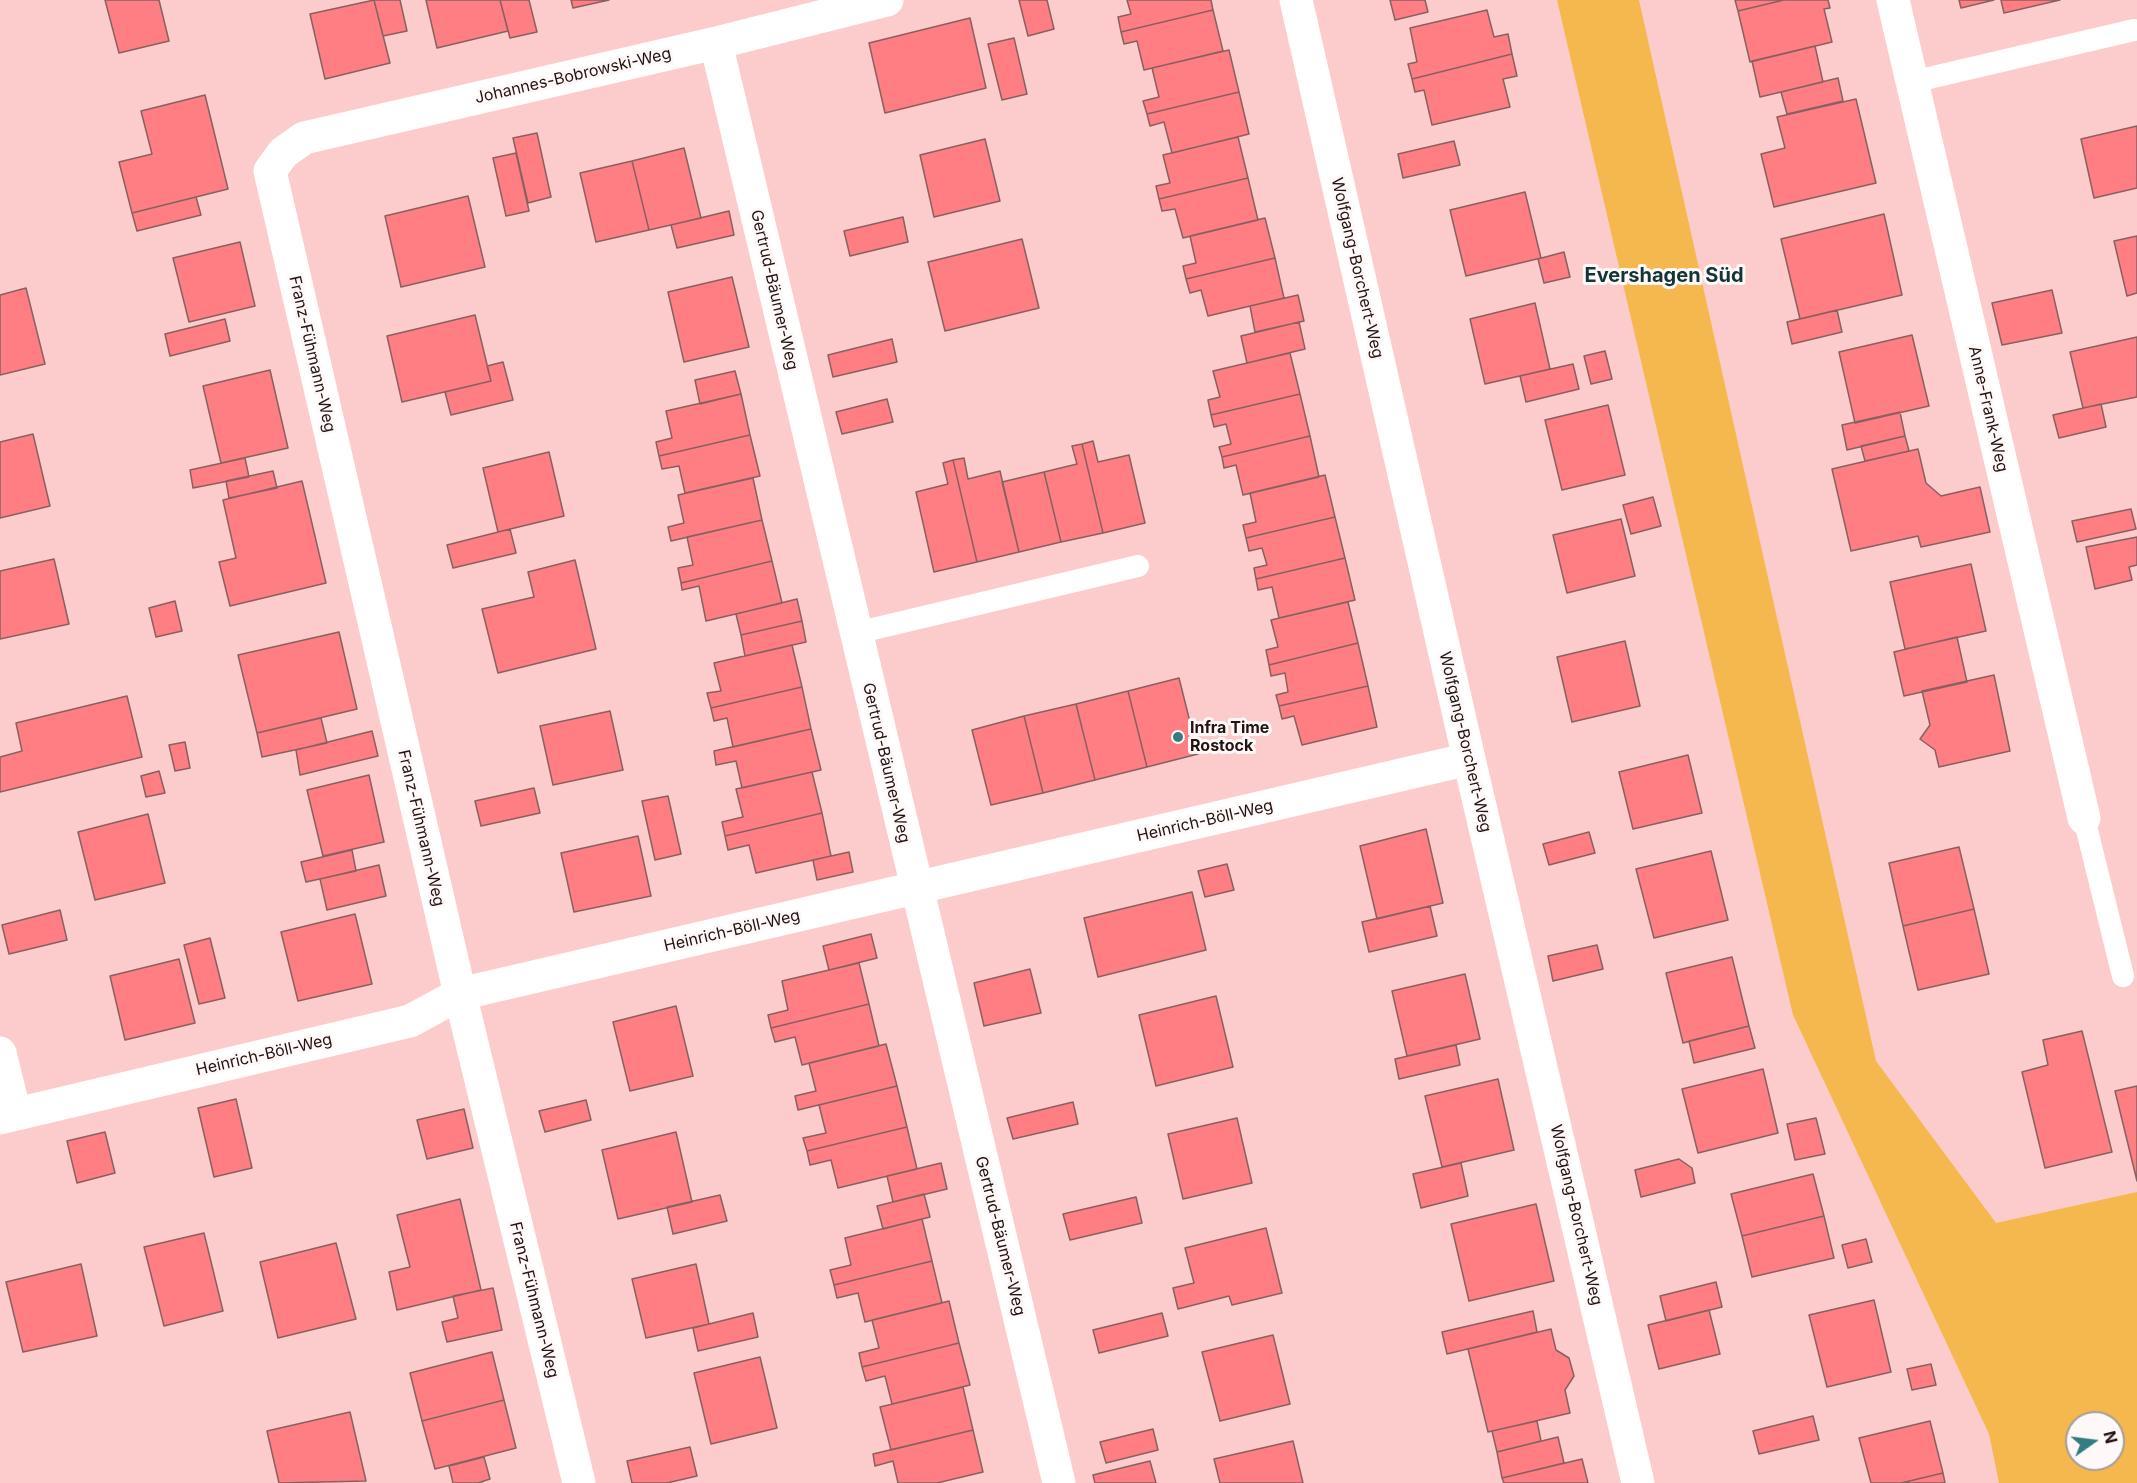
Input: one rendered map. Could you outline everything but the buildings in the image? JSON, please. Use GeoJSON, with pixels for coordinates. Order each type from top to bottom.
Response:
{"type":"FeatureCollection","features":[{"type":"Feature","properties":{"kind":"street","name":"Johannes-Bobrowski-Weg"},"geometry":{"type":"LineString","coordinates":[[270,171],[283,153],[304,138],[716,43],[887,0]]}},
{"type":"Feature","properties":{"kind":"street","name":"Wolfgang-Borchert-Weg"},"geometry":{"type":"LineString","coordinates":[[1296,0],[1469,759],[1638,1483]]}},
{"type":"Feature","properties":{"kind":"street","name":"Anne-Frank-Weg"},"geometry":{"type":"LineString","coordinates":[[1893,0],[2084,818]]}},
{"type":"Feature","properties":{"kind":"street","name":"Gertrud-Bäumer-Weg"},"geometry":{"type":"LineString","coordinates":[[716,43],[1059,1483]]}},
{"type":"Feature","properties":{"kind":"street","name":"Franz-Fühmann-Weg"},"geometry":{"type":"LineString","coordinates":[[270,171],[460,994],[579,1483]]}},
{"type":"Feature","properties":{"kind":"street","name":"Heinrich-Böll-Weg"},"geometry":{"type":"LineString","coordinates":[[7,1116],[410,1021],[460,994],[1469,759]]}},
{"type":"Feature","properties":{"kind":"street"},"geometry":{"type":"LineString","coordinates":[[0,1053],[7,1116]]}},
{"type":"Feature","properties":{"kind":"lane"},"geometry":{"type":"LineString","coordinates":[[1912,82],[2134,30]]}},
{"type":"Feature","properties":{"kind":"lane"},"geometry":{"type":"LineString","coordinates":[[856,633],[1138,566]]}},
{"type":"Feature","properties":{"kind":"lane"},"geometry":{"type":"LineString","coordinates":[[2084,818],[2123,976]]}},
{"type":"Feature","properties":{"kind":"shaded area"},"geometry":{"type":"Polygon","coordinates":[[[1557,0],[1639,0],[1876,1061],[1996,1223],[2137,1192],[2137,1483],[1999,1483],[1989,1434],[1793,1015],[1557,0]]]}},
{"type":"Feature","properties":{"kind":"place","name":"Infra Time Rostock"},"geometry":{"type":"Point","coordinates":[1178,737]}},
{"type":"Feature","properties":{"kind":"district","name":"Evershagen Süd"},"geometry":{"type":"Point","coordinates":[1664,276]}}]}
